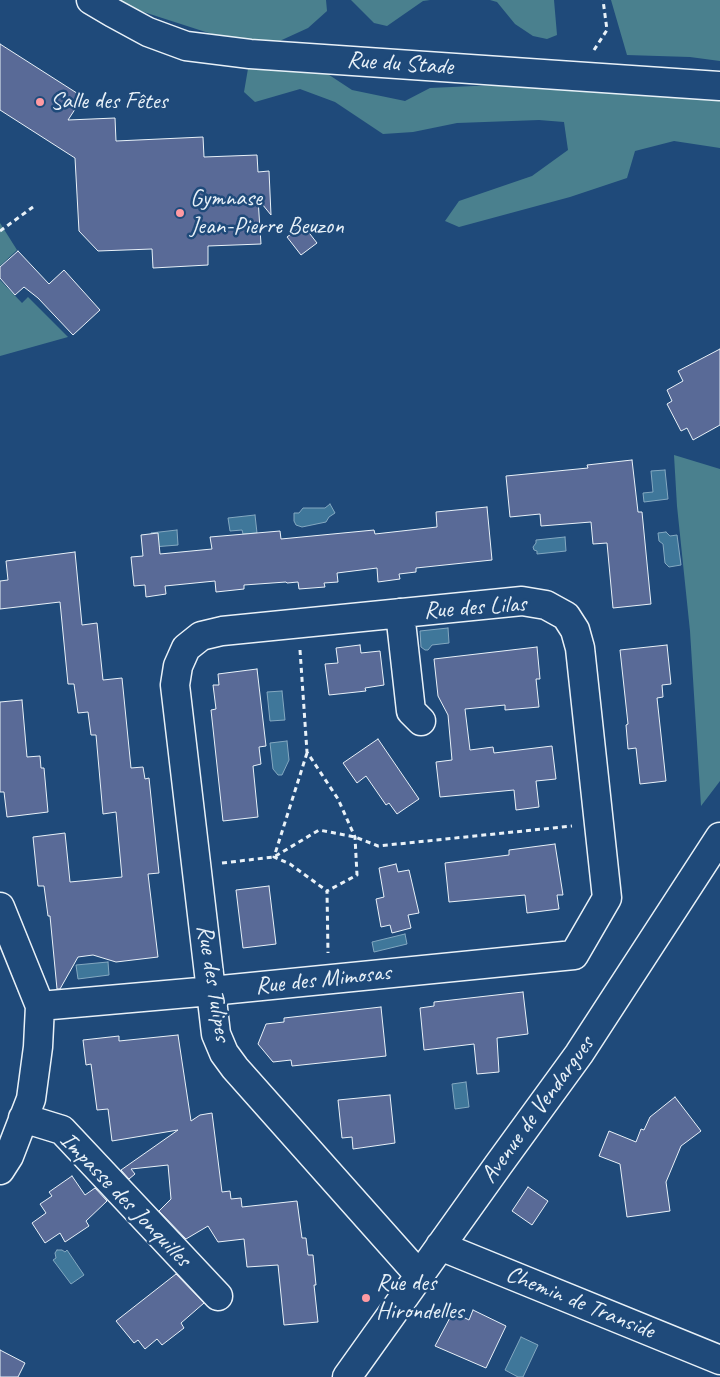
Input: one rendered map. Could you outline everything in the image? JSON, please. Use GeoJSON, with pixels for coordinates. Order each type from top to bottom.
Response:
{"type":"FeatureCollection","features":[{"type":"Feature","properties":{"kind":"street","name":"Rue du Stade"},"geometry":{"type":"LineString","coordinates":[[91,0],[148,32],[186,46],[250,54],[720,86]]}},
{"type":"Feature","properties":{"kind":"street","name":"Rue des Lilas"},"geometry":{"type":"LineString","coordinates":[[186,648],[201,636],[222,631],[522,601],[546,605],[566,616],[575,630],[580,648],[607,898],[591,928]]}},
{"type":"Feature","properties":{"kind":"street"},"geometry":{"type":"LineString","coordinates":[[400,613],[410,711],[421,721]]}},
{"type":"Feature","properties":{"kind":"street","name":"Rue des Tulipes"},"geometry":{"type":"LineString","coordinates":[[186,648],[178,666],[175,685],[216,1034],[224,1053],[235,1068],[420,1276]]}},
{"type":"Feature","properties":{"kind":"street","name":"Avenue de Vendargues"},"geometry":{"type":"LineString","coordinates":[[347,1377],[579,1054],[720,837]]}},
{"type":"Feature","properties":{"kind":"street"},"geometry":{"type":"LineString","coordinates":[[0,907],[40,1006],[38,1047],[31,1099],[9,1156],[0,1170]]}},
{"type":"Feature","properties":{"kind":"street","name":"Rue des Mimosas"},"geometry":{"type":"LineString","coordinates":[[40,1006],[574,955],[591,928]]}},
{"type":"Feature","properties":{"kind":"street","name":"Impasse des Jonquilles"},"geometry":{"type":"LineString","coordinates":[[24,1118],[62,1130],[218,1296]]}},
{"type":"Feature","properties":{"kind":"street","name":"Chemin de Transide"},"geometry":{"type":"LineString","coordinates":[[440,1246],[720,1360]]}},
{"type":"Feature","properties":{"kind":"path"},"geometry":{"type":"LineString","coordinates":[[564,75],[590,55],[607,30],[603,0]]}},
{"type":"Feature","properties":{"kind":"path"},"geometry":{"type":"LineString","coordinates":[[0,231],[33,207]]}},
{"type":"Feature","properties":{"kind":"path"},"geometry":{"type":"LineString","coordinates":[[274,857],[307,752],[298,624]]}},
{"type":"Feature","properties":{"kind":"path"},"geometry":{"type":"LineString","coordinates":[[307,752],[338,799],[355,837],[357,875],[327,892]]}},
{"type":"Feature","properties":{"kind":"path"},"geometry":{"type":"LineString","coordinates":[[196,866],[274,857],[319,830],[355,837],[378,846],[599,823]]}},
{"type":"Feature","properties":{"kind":"path"},"geometry":{"type":"LineString","coordinates":[[274,857],[290,864],[327,892]]}},
{"type":"Feature","properties":{"kind":"path"},"geometry":{"type":"LineString","coordinates":[[327,892],[328,954]]}},
{"type":"Feature","properties":{"kind":"green space"},"geometry":{"type":"Polygon","coordinates":[[[115,0],[326,0],[327,11],[308,28],[273,44],[218,36],[122,5],[115,0]]]}},
{"type":"Feature","properties":{"kind":"green space"},"geometry":{"type":"Polygon","coordinates":[[[351,0],[430,0],[423,1],[387,26],[374,23],[351,0]]]}},
{"type":"Feature","properties":{"kind":"green space"},"geometry":{"type":"Polygon","coordinates":[[[490,0],[554,0],[557,35],[547,39],[533,36],[515,24],[497,2],[490,0]]]}},
{"type":"Feature","properties":{"kind":"green space"},"geometry":{"type":"Polygon","coordinates":[[[611,0],[720,0],[720,61],[690,57],[627,55],[611,0]]]}},
{"type":"Feature","properties":{"kind":"green space"},"geometry":{"type":"Polygon","coordinates":[[[249,63],[314,65],[352,90],[405,101],[430,88],[518,84],[720,94],[720,148],[674,141],[635,151],[627,178],[570,197],[459,227],[445,221],[459,201],[532,176],[568,150],[564,122],[539,120],[457,123],[413,132],[383,134],[335,102],[300,89],[255,102],[244,92],[249,63]]]}},
{"type":"Feature","properties":{"kind":"green space"},"geometry":{"type":"Polygon","coordinates":[[[0,223],[17,250],[0,266],[0,223]]]}},
{"type":"Feature","properties":{"kind":"green space"},"geometry":{"type":"Polygon","coordinates":[[[0,280],[22,303],[28,297],[68,337],[0,356],[0,280]]]}},
{"type":"Feature","properties":{"kind":"green space"},"geometry":{"type":"Polygon","coordinates":[[[674,455],[720,469],[720,781],[701,806],[690,631],[677,506],[674,455]]]}},
{"type":"Feature","properties":{"kind":"water"},"geometry":{"type":"Polygon","coordinates":[[[665,470],[668,499],[644,502],[643,493],[653,492],[651,471],[665,470]]]}},
{"type":"Feature","properties":{"kind":"water"},"geometry":{"type":"Polygon","coordinates":[[[330,504],[335,513],[326,522],[302,527],[296,525],[294,513],[299,513],[303,508],[325,508],[330,504]]]}},
{"type":"Feature","properties":{"kind":"water"},"geometry":{"type":"Polygon","coordinates":[[[255,515],[257,533],[243,534],[242,530],[230,531],[228,518],[255,515]]]}},
{"type":"Feature","properties":{"kind":"water"},"geometry":{"type":"Polygon","coordinates":[[[177,530],[178,545],[153,547],[151,533],[177,530]]]}},
{"type":"Feature","properties":{"kind":"water"},"geometry":{"type":"Polygon","coordinates":[[[666,532],[670,536],[677,535],[681,565],[669,567],[665,563],[663,544],[659,541],[658,533],[666,532]]]}},
{"type":"Feature","properties":{"kind":"water"},"geometry":{"type":"Polygon","coordinates":[[[565,537],[566,551],[537,554],[537,551],[534,550],[533,547],[536,540],[565,537]]]}},
{"type":"Feature","properties":{"kind":"water"},"geometry":{"type":"Polygon","coordinates":[[[448,628],[449,643],[432,645],[428,650],[421,647],[420,631],[448,628]]]}},
{"type":"Feature","properties":{"kind":"water"},"geometry":{"type":"Polygon","coordinates":[[[282,691],[285,720],[270,721],[267,692],[282,691]]]}},
{"type":"Feature","properties":{"kind":"water"},"geometry":{"type":"Polygon","coordinates":[[[287,741],[289,760],[282,775],[278,775],[273,769],[270,743],[287,741]]]}},
{"type":"Feature","properties":{"kind":"water"},"geometry":{"type":"Polygon","coordinates":[[[405,934],[407,944],[374,952],[372,942],[405,934]]]}},
{"type":"Feature","properties":{"kind":"water"},"geometry":{"type":"Polygon","coordinates":[[[108,962],[109,975],[78,979],[76,965],[108,962]]]}},
{"type":"Feature","properties":{"kind":"water"},"geometry":{"type":"Polygon","coordinates":[[[466,1082],[469,1107],[455,1109],[452,1084],[466,1082]]]}},
{"type":"Feature","properties":{"kind":"water"},"geometry":{"type":"Polygon","coordinates":[[[57,1250],[65,1252],[67,1250],[84,1275],[71,1284],[53,1260],[56,1258],[55,1253],[57,1250]]]}},
{"type":"Feature","properties":{"kind":"water"},"geometry":{"type":"Polygon","coordinates":[[[521,1337],[538,1345],[523,1377],[518,1377],[505,1370],[521,1337]]]}},
{"type":"Feature","properties":{"kind":"building","name":"Gymnase Jean-Pierre Beuzon"},"geometry":{"type":"Polygon","coordinates":[[[0,44],[83,97],[68,120],[115,118],[116,141],[203,137],[204,157],[257,155],[258,172],[269,171],[271,215],[258,199],[261,244],[208,246],[208,265],[153,268],[152,249],[98,251],[79,231],[75,158],[0,110],[0,44]]]}},
{"type":"Feature","properties":{"kind":"building"},"geometry":{"type":"Polygon","coordinates":[[[303,225],[317,243],[301,255],[287,237],[303,225]]]}},
{"type":"Feature","properties":{"kind":"building"},"geometry":{"type":"Polygon","coordinates":[[[18,251],[49,284],[64,270],[100,310],[73,335],[38,298],[24,287],[15,295],[0,278],[0,267],[18,251]]]}},
{"type":"Feature","properties":{"kind":"building"},"geometry":{"type":"Polygon","coordinates":[[[720,349],[720,425],[693,440],[687,428],[681,431],[667,404],[672,401],[667,390],[683,381],[678,371],[720,349]]]}},
{"type":"Feature","properties":{"kind":"building"},"geometry":{"type":"Polygon","coordinates":[[[632,460],[638,512],[642,512],[651,604],[613,608],[607,543],[593,544],[591,522],[541,526],[540,514],[510,517],[506,476],[588,468],[587,465],[632,460]]]}},
{"type":"Feature","properties":{"kind":"building"},"geometry":{"type":"Polygon","coordinates":[[[487,507],[492,560],[416,568],[416,572],[399,574],[400,579],[378,582],[377,568],[337,573],[338,582],[324,583],[325,587],[299,589],[298,582],[286,582],[244,585],[244,589],[216,592],[215,581],[165,586],[166,594],[146,597],[145,585],[134,586],[131,557],[143,556],[141,535],[158,533],[160,554],[212,549],[210,537],[280,531],[281,539],[374,530],[375,534],[437,527],[436,512],[487,507]]]}},
{"type":"Feature","properties":{"kind":"building"},"geometry":{"type":"Polygon","coordinates":[[[75,552],[82,625],[97,623],[103,680],[122,678],[131,768],[143,767],[145,779],[149,778],[159,873],[148,874],[158,957],[116,962],[93,955],[78,957],[60,989],[57,989],[50,916],[48,916],[44,886],[38,886],[33,837],[65,833],[70,882],[122,877],[116,812],[103,814],[96,735],[91,735],[88,712],[78,713],[74,684],[68,684],[60,602],[0,609],[0,581],[8,580],[6,561],[75,552]]]}},
{"type":"Feature","properties":{"kind":"building"},"geometry":{"type":"Polygon","coordinates":[[[360,645],[361,653],[380,651],[384,685],[365,688],[366,691],[329,695],[325,664],[338,663],[336,648],[360,645]]]}},
{"type":"Feature","properties":{"kind":"building"},"geometry":{"type":"Polygon","coordinates":[[[667,645],[671,684],[662,685],[663,697],[657,698],[666,781],[640,784],[636,748],[628,749],[626,725],[628,724],[620,650],[667,645]]]}},
{"type":"Feature","properties":{"kind":"building"},"geometry":{"type":"Polygon","coordinates":[[[537,647],[540,679],[536,679],[539,707],[505,710],[505,705],[465,709],[470,750],[493,747],[494,753],[552,746],[556,779],[536,781],[539,807],[516,810],[514,790],[440,797],[436,762],[452,760],[448,715],[438,696],[434,659],[537,647]]]}},
{"type":"Feature","properties":{"kind":"building"},"geometry":{"type":"Polygon","coordinates":[[[257,669],[266,746],[259,747],[261,764],[253,766],[258,817],[223,821],[211,710],[216,709],[213,685],[219,685],[218,674],[257,669]]]}},
{"type":"Feature","properties":{"kind":"building"},"geometry":{"type":"Polygon","coordinates":[[[22,700],[27,757],[40,756],[41,768],[44,768],[48,812],[7,817],[4,792],[0,792],[0,702],[22,700]]]}},
{"type":"Feature","properties":{"kind":"building"},"geometry":{"type":"Polygon","coordinates":[[[378,739],[419,799],[397,814],[389,803],[386,805],[366,776],[357,783],[343,763],[378,739]]]}},
{"type":"Feature","properties":{"kind":"building"},"geometry":{"type":"Polygon","coordinates":[[[555,844],[563,895],[557,895],[559,909],[527,913],[525,895],[449,902],[445,863],[509,855],[509,850],[555,844]]]}},
{"type":"Feature","properties":{"kind":"building"},"geometry":{"type":"Polygon","coordinates":[[[396,864],[398,872],[409,870],[419,913],[408,915],[411,928],[392,933],[390,925],[381,927],[376,899],[384,897],[379,868],[396,864]]]}},
{"type":"Feature","properties":{"kind":"building"},"geometry":{"type":"Polygon","coordinates":[[[269,886],[276,944],[243,948],[236,890],[269,886]]]}},
{"type":"Feature","properties":{"kind":"building"},"geometry":{"type":"Polygon","coordinates":[[[523,992],[528,1034],[497,1038],[499,1072],[477,1074],[474,1044],[424,1050],[420,1008],[434,1006],[434,1002],[523,992]]]}},
{"type":"Feature","properties":{"kind":"building"},"geometry":{"type":"Polygon","coordinates":[[[381,1007],[386,1056],[292,1066],[291,1060],[273,1062],[258,1044],[266,1024],[284,1022],[284,1018],[381,1007]]]}},
{"type":"Feature","properties":{"kind":"building"},"geometry":{"type":"Polygon","coordinates":[[[178,1035],[191,1121],[200,1115],[212,1113],[222,1192],[230,1191],[231,1199],[241,1198],[242,1207],[297,1201],[302,1238],[306,1238],[308,1255],[313,1255],[318,1322],[284,1325],[278,1265],[247,1267],[244,1239],[218,1242],[208,1226],[186,1239],[159,1211],[171,1199],[168,1165],[131,1169],[135,1174],[129,1179],[121,1170],[178,1130],[112,1141],[108,1109],[97,1110],[91,1064],[86,1065],[83,1040],[119,1036],[119,1041],[178,1035]]]}},
{"type":"Feature","properties":{"kind":"building"},"geometry":{"type":"Polygon","coordinates":[[[390,1095],[395,1143],[353,1149],[352,1137],[342,1138],[338,1100],[390,1095]]]}},
{"type":"Feature","properties":{"kind":"building"},"geometry":{"type":"Polygon","coordinates":[[[675,1097],[701,1131],[681,1146],[666,1182],[670,1211],[627,1217],[620,1164],[599,1156],[609,1131],[636,1142],[641,1129],[644,1130],[650,1117],[675,1097]]]}},
{"type":"Feature","properties":{"kind":"building"},"geometry":{"type":"Polygon","coordinates":[[[72,1176],[85,1195],[95,1188],[107,1201],[86,1221],[89,1226],[65,1242],[60,1233],[45,1243],[32,1223],[46,1213],[40,1204],[52,1196],[49,1192],[72,1176]]]}},
{"type":"Feature","properties":{"kind":"building"},"geometry":{"type":"Polygon","coordinates":[[[528,1187],[548,1201],[532,1225],[512,1211],[528,1187]]]}},
{"type":"Feature","properties":{"kind":"building"},"geometry":{"type":"Polygon","coordinates":[[[176,1274],[204,1303],[181,1323],[184,1328],[162,1345],[157,1339],[145,1349],[138,1340],[134,1343],[116,1321],[176,1274]]]}},
{"type":"Feature","properties":{"kind":"building"},"geometry":{"type":"Polygon","coordinates":[[[473,1310],[506,1326],[486,1368],[435,1346],[453,1312],[469,1320],[473,1310]]]}},
{"type":"Feature","properties":{"kind":"building"},"geometry":{"type":"Polygon","coordinates":[[[0,1350],[25,1363],[18,1377],[0,1377],[0,1350]]]}},
{"type":"Feature","properties":{"kind":"place","name":"Salle des Fêtes"},"geometry":{"type":"Point","coordinates":[40,102]}},
{"type":"Feature","properties":{"kind":"place","name":"Gymnase Jean-Pierre Beuzon"},"geometry":{"type":"Point","coordinates":[180,213]}},
{"type":"Feature","properties":{"kind":"place","name":"Rue des Hirondelles"},"geometry":{"type":"Point","coordinates":[366,1298]}}]}
